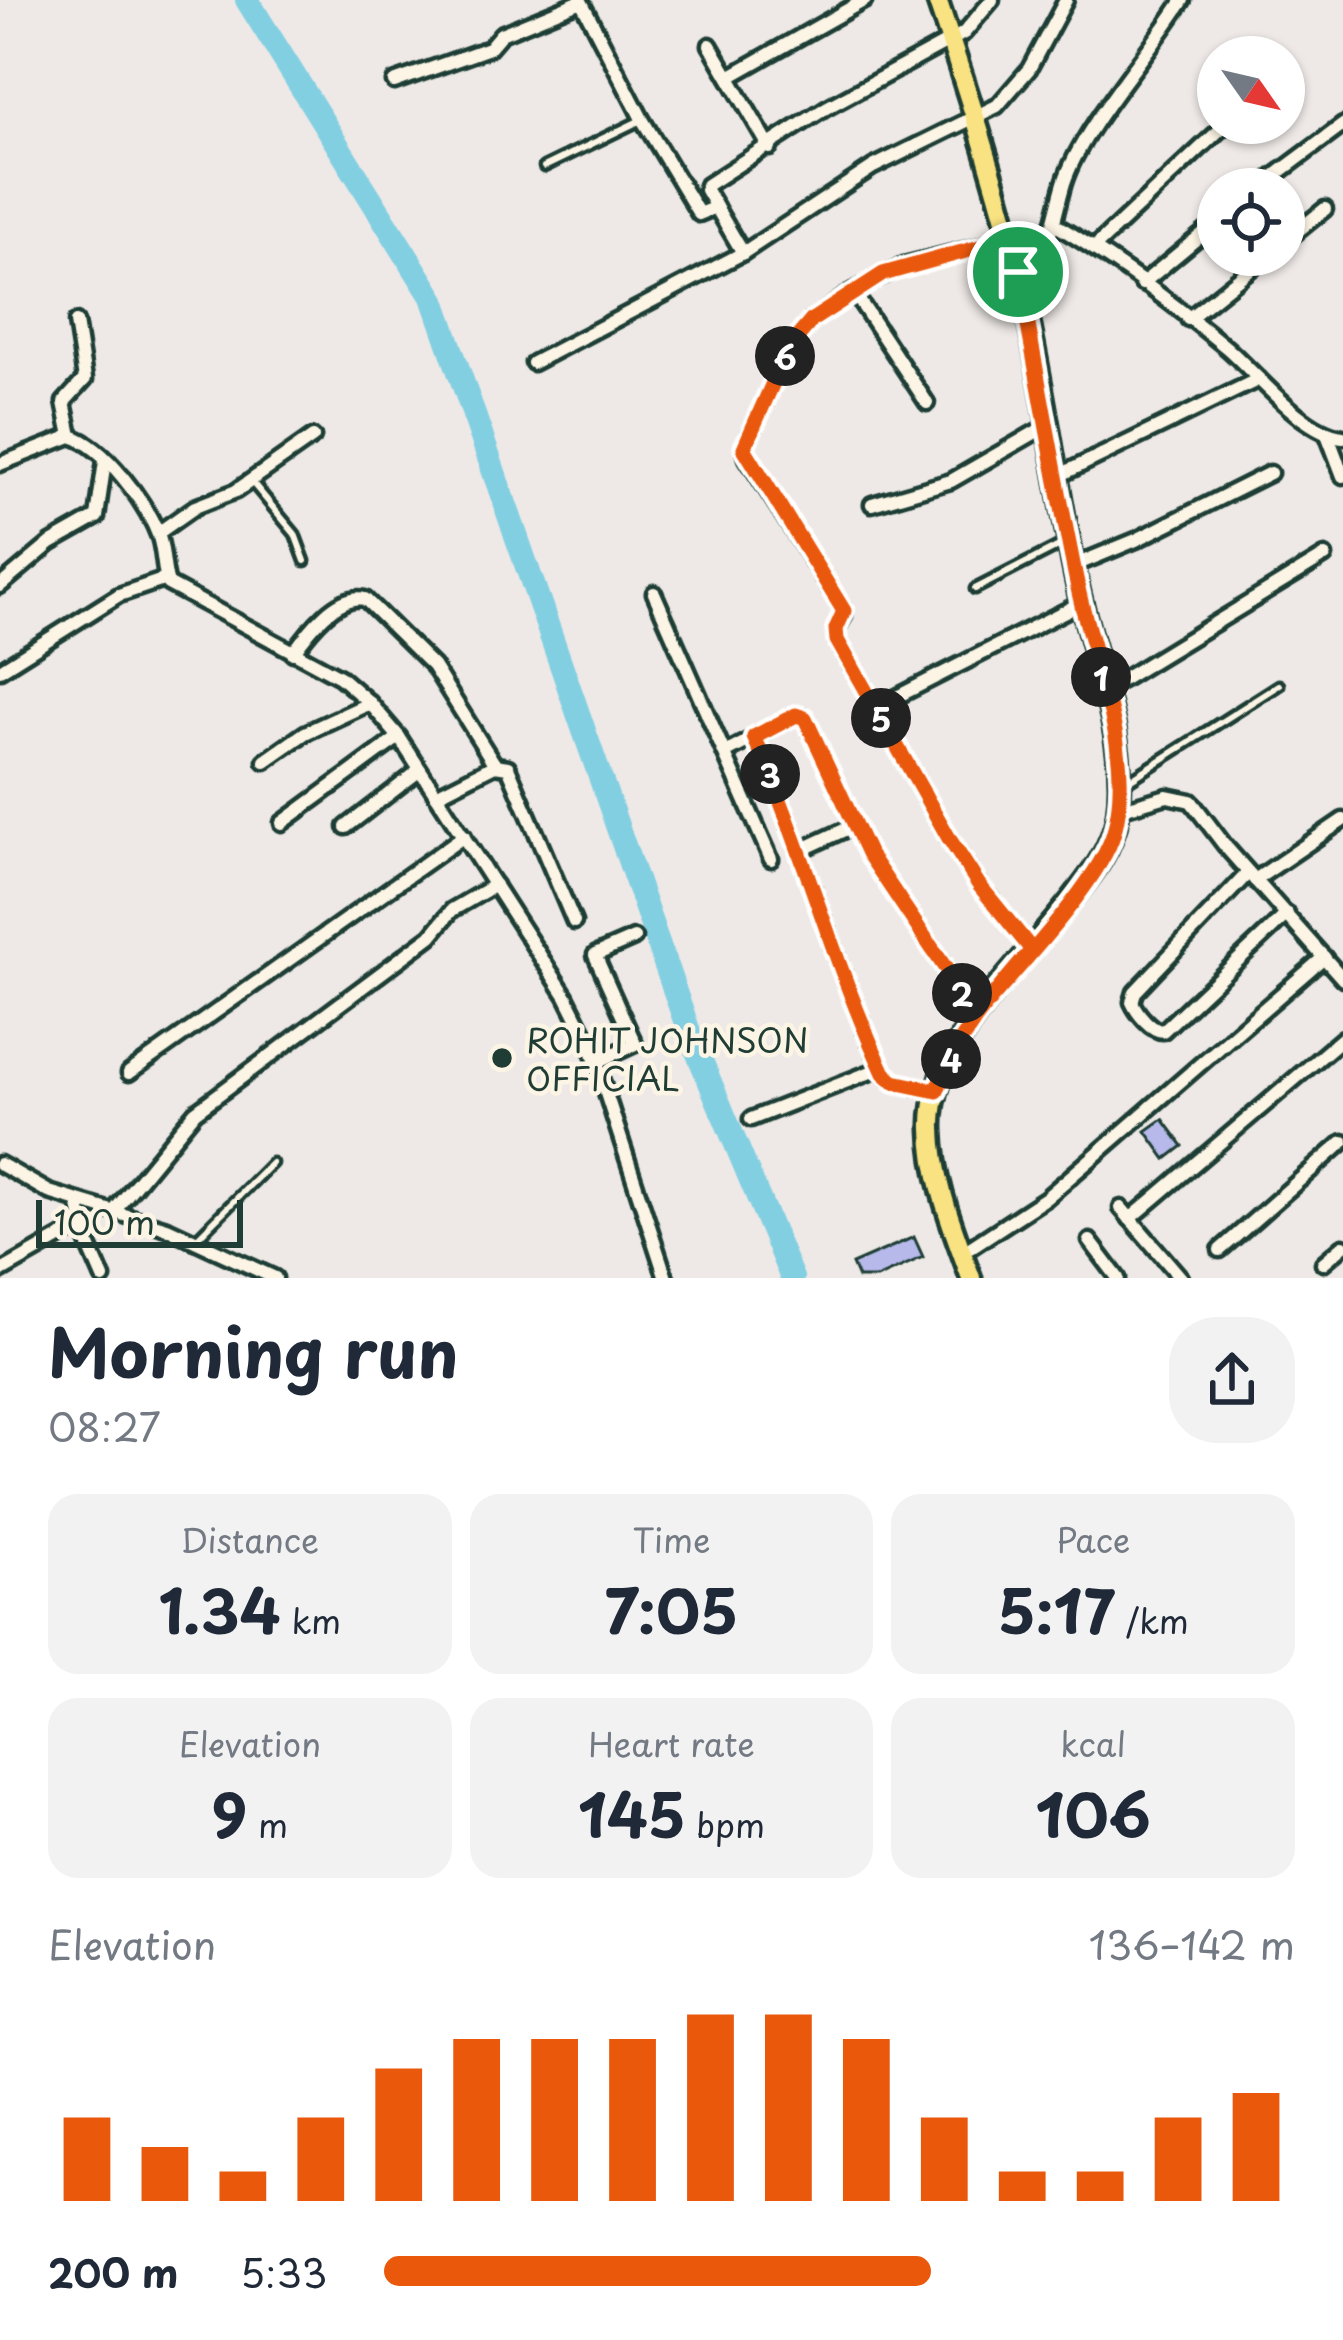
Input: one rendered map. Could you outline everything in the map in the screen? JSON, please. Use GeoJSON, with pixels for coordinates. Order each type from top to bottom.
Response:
{"type":"FeatureCollection","features":[{"type":"Feature","properties":{"kind":"main road"},"geometry":{"type":"LineString","coordinates":[[937,0],[1018,272],[1068,542],[1116,750],[1119,787],[1106,853],[977,1015],[937,1091],[933,1147],[971,1278]]}},
{"type":"Feature","properties":{"kind":"street"},"geometry":{"type":"LineString","coordinates":[[729,77],[865,0]]}},
{"type":"Feature","properties":{"kind":"street"},"geometry":{"type":"LineString","coordinates":[[743,253],[706,187],[826,108],[974,25],[992,0]]}},
{"type":"Feature","properties":{"kind":"street"},"geometry":{"type":"LineString","coordinates":[[533,363],[743,253],[873,167],[998,106],[1018,86],[1066,0]]}},
{"type":"Feature","properties":{"kind":"street"},"geometry":{"type":"LineString","coordinates":[[1018,272],[1045,249],[1065,179],[1080,150],[1183,0]]}},
{"type":"Feature","properties":{"kind":"street"},"geometry":{"type":"LineString","coordinates":[[394,82],[489,48],[501,34],[581,1],[642,119],[699,214],[716,207]]}},
{"type":"Feature","properties":{"kind":"street"},"geometry":{"type":"LineString","coordinates":[[710,45],[770,148]]}},
{"type":"Feature","properties":{"kind":"street"},"geometry":{"type":"LineString","coordinates":[[1285,168],[1343,125]]}},
{"type":"Feature","properties":{"kind":"street"},"geometry":{"type":"LineString","coordinates":[[1095,248],[1205,144]]}},
{"type":"Feature","properties":{"kind":"street"},"geometry":{"type":"LineString","coordinates":[[1305,225],[1325,208]]}},
{"type":"Feature","properties":{"kind":"street"},"geometry":{"type":"LineString","coordinates":[[1054,224],[1095,248],[1188,319],[1328,434],[1343,436]]}},
{"type":"Feature","properties":{"kind":"street"},"geometry":{"type":"LineString","coordinates":[[1142,284],[1197,238]]}},
{"type":"Feature","properties":{"kind":"street"},"geometry":{"type":"LineString","coordinates":[[1009,239],[904,266],[853,291],[798,334],[744,448],[844,611],[836,637],[875,708],[979,885],[1032,950]]}},
{"type":"Feature","properties":{"kind":"street"},"geometry":{"type":"LineString","coordinates":[[1188,319],[1242,276]]}},
{"type":"Feature","properties":{"kind":"street"},"geometry":{"type":"LineString","coordinates":[[853,291],[927,403]]}},
{"type":"Feature","properties":{"kind":"street"},"geometry":{"type":"LineString","coordinates":[[71,436],[63,406],[85,379],[76,322]]}},
{"type":"Feature","properties":{"kind":"street"},"geometry":{"type":"LineString","coordinates":[[1056,477],[1259,379]]}},
{"type":"Feature","properties":{"kind":"street"},"geometry":{"type":"LineString","coordinates":[[872,504],[951,481],[1048,425]]}},
{"type":"Feature","properties":{"kind":"street"},"geometry":{"type":"LineString","coordinates":[[1328,434],[1343,476]]}},
{"type":"Feature","properties":{"kind":"street"},"geometry":{"type":"LineString","coordinates":[[0,464],[71,436],[89,444],[142,503],[158,533],[166,579],[173,588],[340,677],[399,736],[566,996],[596,1062],[667,1278]]}},
{"type":"Feature","properties":{"kind":"street"},"geometry":{"type":"LineString","coordinates":[[158,533],[195,507],[229,496],[313,437]]}},
{"type":"Feature","properties":{"kind":"street"},"geometry":{"type":"LineString","coordinates":[[0,586],[51,543],[97,518],[105,461]]}},
{"type":"Feature","properties":{"kind":"street"},"geometry":{"type":"LineString","coordinates":[[1073,566],[1270,473]]}},
{"type":"Feature","properties":{"kind":"street"},"geometry":{"type":"LineString","coordinates":[[1104,691],[1324,556]]}},
{"type":"Feature","properties":{"kind":"street"},"geometry":{"type":"LineString","coordinates":[[0,670],[119,595],[166,579]]}},
{"type":"Feature","properties":{"kind":"street"},"geometry":{"type":"LineString","coordinates":[[654,593],[771,859]]}},
{"type":"Feature","properties":{"kind":"street"},"geometry":{"type":"LineString","coordinates":[[293,653],[346,600],[353,596],[365,599],[433,667],[495,765]]}},
{"type":"Feature","properties":{"kind":"street"},"geometry":{"type":"LineString","coordinates":[[875,708],[1081,603]]}},
{"type":"Feature","properties":{"kind":"street"},"geometry":{"type":"LineString","coordinates":[[266,761],[305,733],[370,703]]}},
{"type":"Feature","properties":{"kind":"street"},"geometry":{"type":"LineString","coordinates":[[727,752],[802,716],[868,853],[977,1015]]}},
{"type":"Feature","properties":{"kind":"street"},"geometry":{"type":"LineString","coordinates":[[283,824],[399,736]]}},
{"type":"Feature","properties":{"kind":"street"},"geometry":{"type":"LineString","coordinates":[[754,737],[881,1068],[894,1082],[937,1091]]}},
{"type":"Feature","properties":{"kind":"street"},"geometry":{"type":"LineString","coordinates":[[436,794],[495,765],[504,764],[511,770],[574,922]]}},
{"type":"Feature","properties":{"kind":"street"},"geometry":{"type":"LineString","coordinates":[[346,827],[420,770]]}},
{"type":"Feature","properties":{"kind":"street"},"geometry":{"type":"LineString","coordinates":[[962,1253],[1046,1198],[1336,966],[1251,877],[1200,809],[1184,797],[1149,799],[1118,810]]}},
{"type":"Feature","properties":{"kind":"street"},"geometry":{"type":"LineString","coordinates":[[1287,914],[1163,1031],[1137,1011],[1132,1002],[1135,992],[1251,877],[1343,820]]}},
{"type":"Feature","properties":{"kind":"street"},"geometry":{"type":"LineString","coordinates":[[801,850],[855,825]]}},
{"type":"Feature","properties":{"kind":"street"},"geometry":{"type":"LineString","coordinates":[[129,1073],[464,836]]}},
{"type":"Feature","properties":{"kind":"street"},"geometry":{"type":"LineString","coordinates":[[114,1211],[195,1112],[436,932],[452,910],[495,885]]}},
{"type":"Feature","properties":{"kind":"street"},"geometry":{"type":"LineString","coordinates":[[596,1062],[629,1051],[635,1044],[595,955],[634,938]]}},
{"type":"Feature","properties":{"kind":"street"},"geometry":{"type":"LineString","coordinates":[[1180,1278],[1126,1214],[1343,1038]]}},
{"type":"Feature","properties":{"kind":"street"},"geometry":{"type":"LineString","coordinates":[[751,1119],[881,1068]]}},
{"type":"Feature","properties":{"kind":"street"},"geometry":{"type":"LineString","coordinates":[[1220,1250],[1343,1142]]}},
{"type":"Feature","properties":{"kind":"street"},"geometry":{"type":"LineString","coordinates":[[0,1164],[49,1192],[167,1228],[274,1278]]}},
{"type":"Feature","properties":{"kind":"street"},"geometry":{"type":"LineString","coordinates":[[78,1202],[103,1278]]}},
{"type":"Feature","properties":{"kind":"street"},"geometry":{"type":"LineString","coordinates":[[0,1272],[82,1225]]}},
{"type":"Feature","properties":{"kind":"street"},"geometry":{"type":"LineString","coordinates":[[1090,1241],[1118,1278]]}},
{"type":"Feature","properties":{"kind":"street"},"geometry":{"type":"LineString","coordinates":[[1323,1263],[1343,1246]]}},
{"type":"Feature","properties":{"kind":"lane"},"geometry":{"type":"LineString","coordinates":[[544,167],[642,119]]}},
{"type":"Feature","properties":{"kind":"lane"},"geometry":{"type":"LineString","coordinates":[[251,481],[295,534],[304,561]]}},
{"type":"Feature","properties":{"kind":"lane"},"geometry":{"type":"LineString","coordinates":[[975,589],[1068,542]]}},
{"type":"Feature","properties":{"kind":"lane"},"geometry":{"type":"LineString","coordinates":[[1119,787],[1279,685]]}},
{"type":"Feature","properties":{"kind":"lane"},"geometry":{"type":"LineString","coordinates":[[194,1241],[272,1163]]}},
{"type":"Feature","properties":{"kind":"building"},"geometry":{"type":"Polygon","coordinates":[[[1163,1119],[1183,1146],[1166,1159],[1146,1131],[1163,1119]]]}},
{"type":"Feature","properties":{"kind":"building"},"geometry":{"type":"Polygon","coordinates":[[[914,1237],[923,1257],[876,1278],[858,1278],[852,1264],[914,1237]]]}},
{"type":"Feature","properties":{"kind":"waterway"},"geometry":{"type":"LineString","coordinates":[[247,0],[434,300],[689,1032],[792,1278]]}},
{"type":"Feature","properties":{"kind":"place","name":"ROHIT JOHNSON OFFICIAL"},"geometry":{"type":"Point","coordinates":[502,1058]}},
{"type":"Feature","properties":{"kind":"route"},"geometry":{"type":"LineString","coordinates":[[1018,272],[1009,239],[904,266],[829,306],[789,347],[744,448],[844,611],[835,632],[837,640],[950,840],[979,885],[1032,950],[1011,974],[977,1015],[937,1091],[894,1082],[884,1073],[834,951],[794,828],[754,737],[796,715],[805,718],[868,853],[977,1015],[1032,950],[1050,928],[1106,853],[1118,810],[1116,750],[1068,542],[1018,272]]}}]}
